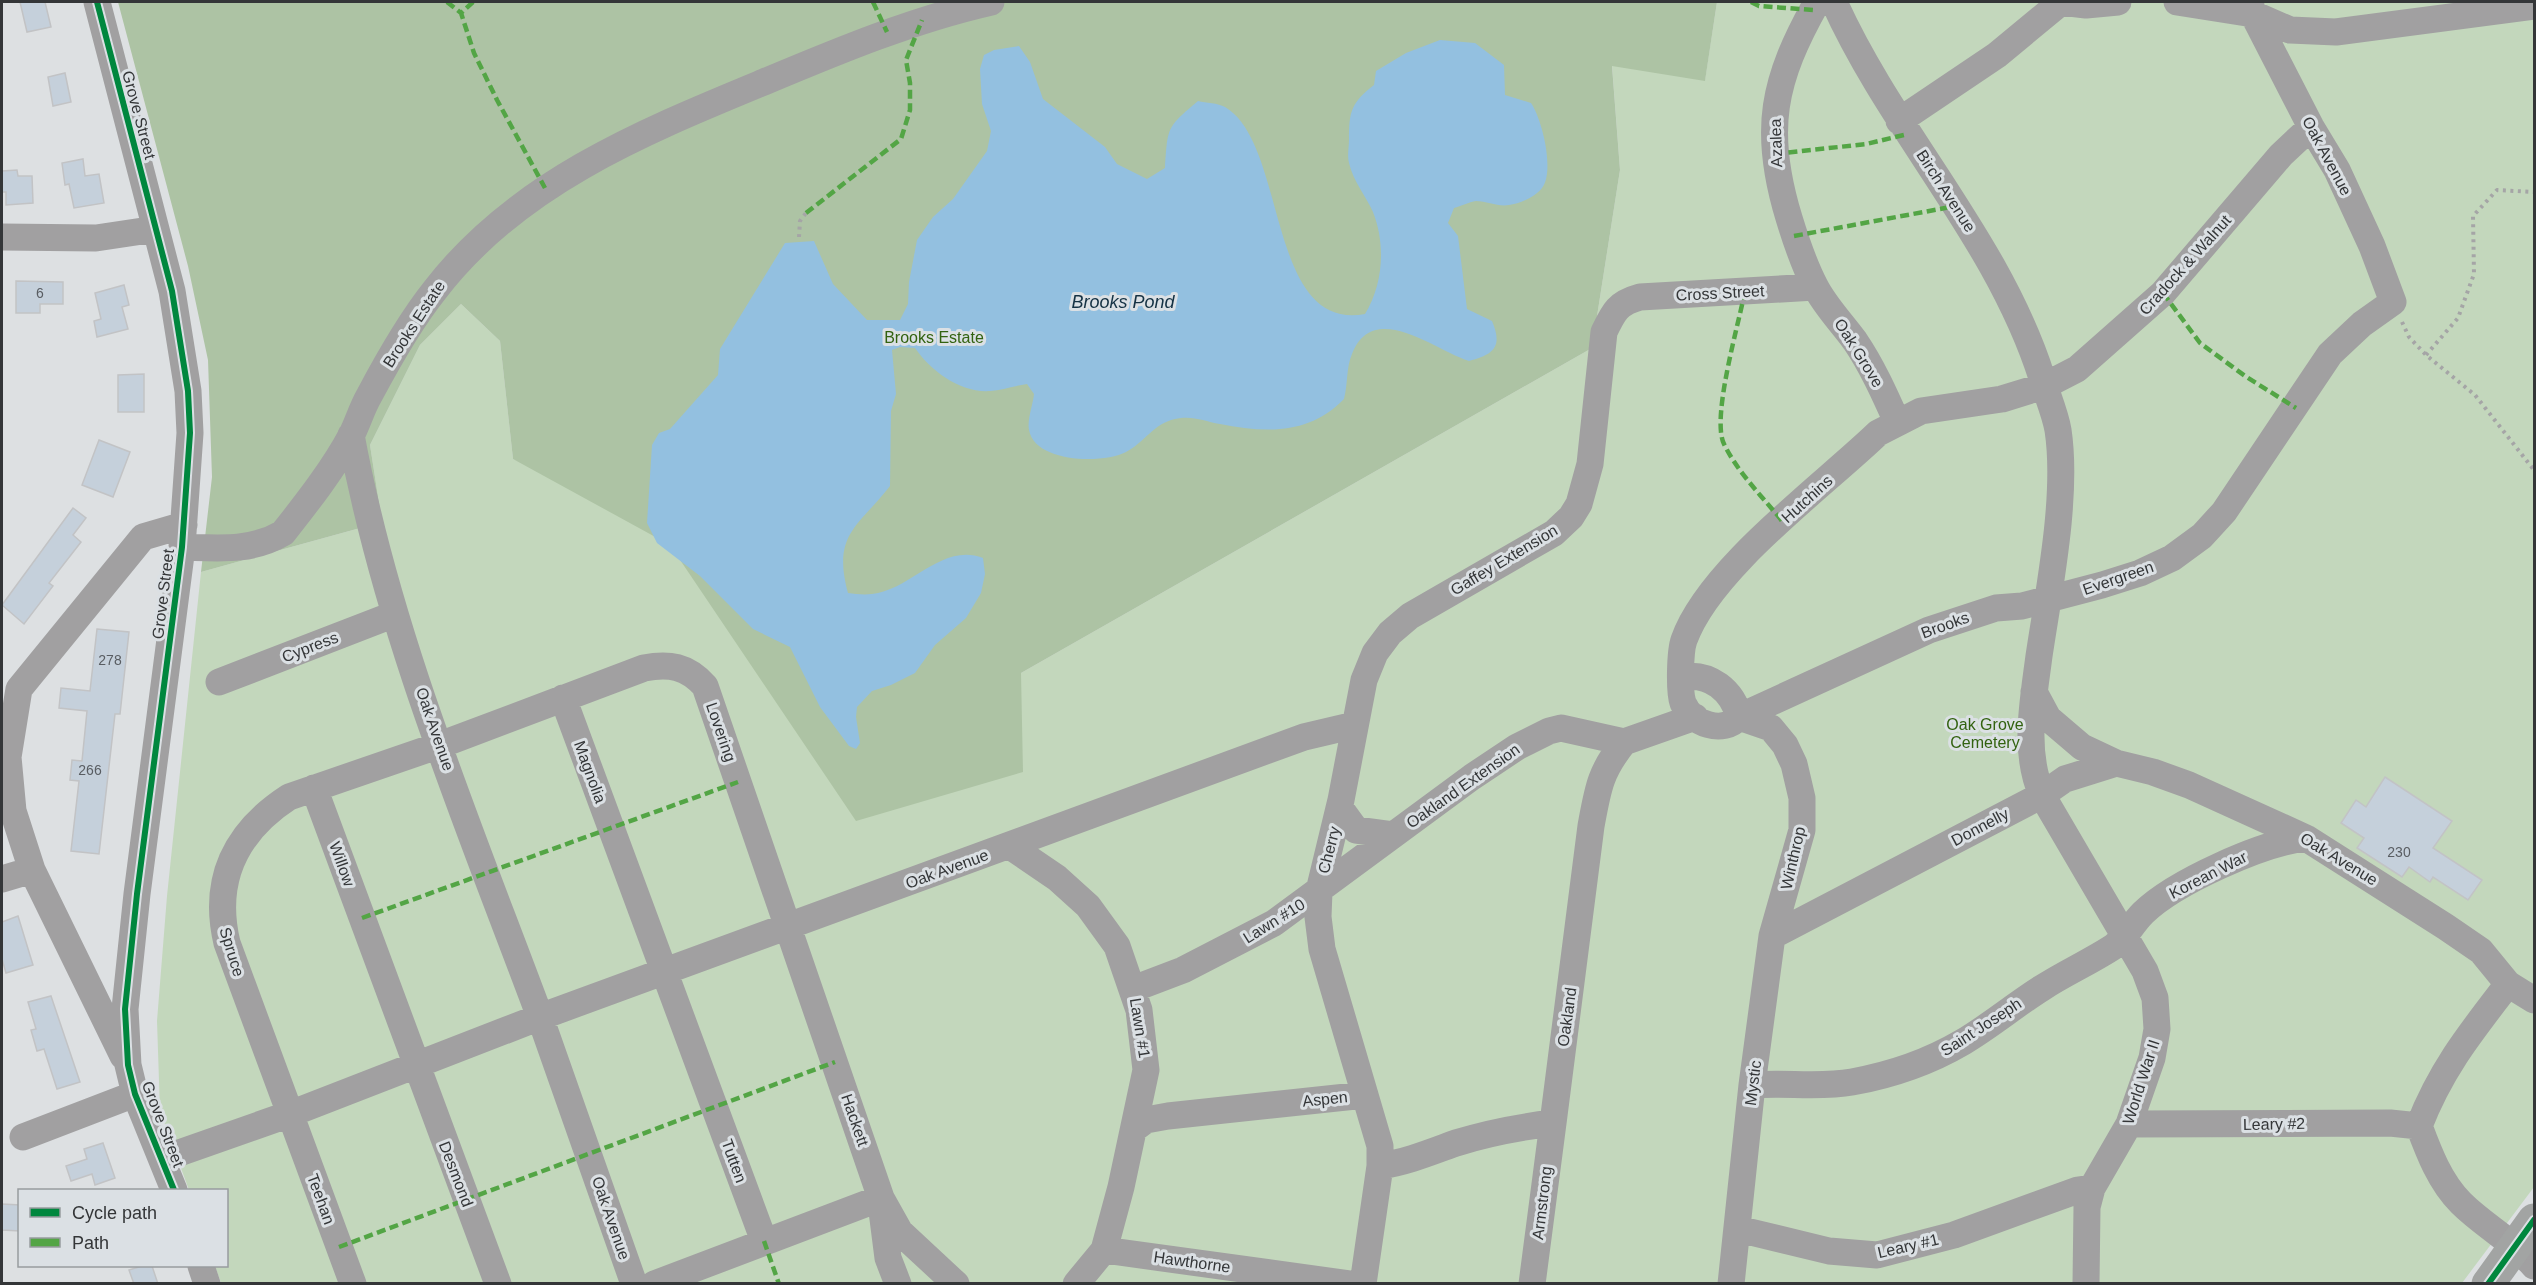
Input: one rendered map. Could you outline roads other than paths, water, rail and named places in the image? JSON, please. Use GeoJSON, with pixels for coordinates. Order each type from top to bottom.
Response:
{"type":"FeatureCollection","features":[{"type":"Feature","properties":{"kind":"main road"},"geometry":{"type":"LineString","coordinates":[[2488,1284],[2528,1244]]}},
{"type":"Feature","properties":{"kind":"street","name":"Grove Street"},"geometry":{"type":"LineString","coordinates":[[97,2],[172,291],[188,391],[190,433],[183,536],[137,894],[125,1009],[128,1065],[135,1094],[173,1189]]}},
{"type":"Feature","properties":{"kind":"street","name":"Brooks Estate"},"geometry":{"type":"LineString","coordinates":[[183,536],[246,548],[267,542],[283,533],[351,435],[368,397],[434,291],[471,247],[511,212],[545,188],[622,144],[834,52],[922,20],[991,2]]}},
{"type":"Feature","properties":{"kind":"street","name":"Azalea"},"geometry":{"type":"LineString","coordinates":[[1815,287],[1777,181],[1773,115],[1781,78],[1798,36],[1817,2]]}},
{"type":"Feature","properties":{"kind":"street","name":"Birch Avenue"},"geometry":{"type":"LineString","coordinates":[[1834,2],[1869,72],[1972,230],[2010,298],[2033,352],[2044,386]]}},
{"type":"Feature","properties":{"kind":"street"},"geometry":{"type":"LineString","coordinates":[[1899,121],[1997,55],[2061,2],[2086,5],[2118,2]]}},
{"type":"Feature","properties":{"kind":"street"},"geometry":{"type":"LineString","coordinates":[[2177,2],[2252,6],[2290,30],[2336,32],[2535,6]]}},
{"type":"Feature","properties":{"kind":"street","name":"Oak Avenue"},"geometry":{"type":"LineString","coordinates":[[2252,6],[2311,127],[2337,170],[2372,246],[2393,302]]}},
{"type":"Feature","properties":{"kind":"street","name":"Cradock & Walnut"},"geometry":{"type":"LineString","coordinates":[[2044,386],[2077,369],[2139,318],[2179,277],[2281,155],[2311,127]]}},
{"type":"Feature","properties":{"kind":"street"},"geometry":{"type":"LineString","coordinates":[[2,237],[96,238],[156,229]]}},
{"type":"Feature","properties":{"kind":"street","name":"Cross Street"},"geometry":{"type":"LineString","coordinates":[[1625,301],[1640,297],[1815,287]]}},
{"type":"Feature","properties":{"kind":"street","name":"Oak Grove"},"geometry":{"type":"LineString","coordinates":[[1815,287],[1856,343],[1897,422]]}},
{"type":"Feature","properties":{"kind":"street","name":"Gaffey Extension"},"geometry":{"type":"LineString","coordinates":[[1355,725],[1364,680],[1375,653],[1390,633],[1410,616],[1554,533],[1580,504],[1590,464],[1604,332],[1613,313],[1625,301]]}},
{"type":"Feature","properties":{"kind":"street","name":"Evergreen"},"geometry":{"type":"LineString","coordinates":[[2047,600],[2140,573],[2172,558],[2202,536],[2224,512],[2253,472],[2330,354],[2362,324],[2393,302]]}},
{"type":"Feature","properties":{"kind":"street"},"geometry":{"type":"LineString","coordinates":[[2044,386],[2057,428],[2061,459],[2047,600],[2034,692],[2030,750],[2034,777],[2042,795],[2125,937]]}},
{"type":"Feature","properties":{"kind":"street","name":"Hutchins"},"geometry":{"type":"LineString","coordinates":[[1695,717],[1683,704],[1680,690],[1683,678],[1680,664],[1684,639],[1727,573],[1878,434],[1897,422],[1921,411],[2002,399],[2044,386]]}},
{"type":"Feature","properties":{"kind":"street","name":"Oak Avenue"},"geometry":{"type":"LineString","coordinates":[[351,435],[364,504],[395,614],[634,1284]]}},
{"type":"Feature","properties":{"kind":"street","name":"Grove Street"},"geometry":{"type":"LineString","coordinates":[[128,1065],[32,870],[13,811],[8,757],[10,684],[143,537],[183,536]]}},
{"type":"Feature","properties":{"kind":"street","name":"Brooks"},"geometry":{"type":"LineString","coordinates":[[1739,717],[1929,630],[1996,608],[2047,600]]}},
{"type":"Feature","properties":{"kind":"street","name":"Cypress"},"geometry":{"type":"LineString","coordinates":[[221,676],[395,614]]}},
{"type":"Feature","properties":{"kind":"street","name":"Lovering"},"geometry":{"type":"LineString","coordinates":[[563,698],[660,664],[679,666],[694,673],[705,686],[789,925]]}},
{"type":"Feature","properties":{"kind":"street"},"geometry":{"type":"LineString","coordinates":[[1624,741],[1695,717],[1718,727],[1734,723],[1739,717],[1736,706],[1724,690],[1711,679],[1691,676],[1683,678]]}},
{"type":"Feature","properties":{"kind":"street","name":"Oak Avenue"},"geometry":{"type":"LineString","coordinates":[[2034,692],[2048,718],[2082,747],[2116,763],[2153,772],[2189,785],[2307,838],[2357,868],[2481,951],[2508,984],[2535,1000]]}},
{"type":"Feature","properties":{"kind":"street"},"geometry":{"type":"LineString","coordinates":[[314,788],[440,745],[563,698]]}},
{"type":"Feature","properties":{"kind":"street","name":"Magnolia"},"geometry":{"type":"LineString","coordinates":[[563,698],[663,970]]}},
{"type":"Feature","properties":{"kind":"street","name":"Winthrop"},"geometry":{"type":"LineString","coordinates":[[1739,717],[1772,728],[1785,745],[1794,764],[1802,798],[1802,830],[1772,936]]}},
{"type":"Feature","properties":{"kind":"street","name":"Oak Avenue"},"geometry":{"type":"LineString","coordinates":[[162,1159],[290,1114],[663,970],[1010,846],[1304,737],[1355,725]]}},
{"type":"Feature","properties":{"kind":"street","name":"Cherry"},"geometry":{"type":"LineString","coordinates":[[1319,891],[1340,808],[1355,725]]}},
{"type":"Feature","properties":{"kind":"street","name":"Oakland Extension"},"geometry":{"type":"LineString","coordinates":[[1319,891],[1472,777],[1517,747],[1549,731],[1561,728],[1624,741]]}},
{"type":"Feature","properties":{"kind":"street","name":"Oakland"},"geometry":{"type":"LineString","coordinates":[[1553,1123],[1598,790],[1609,761],[1624,741]]}},
{"type":"Feature","properties":{"kind":"street"},"geometry":{"type":"LineString","coordinates":[[2042,795],[2065,779],[2116,763]]}},
{"type":"Feature","properties":{"kind":"street","name":"Willow"},"geometry":{"type":"LineString","coordinates":[[314,788],[415,1064]]}},
{"type":"Feature","properties":{"kind":"street","name":"Spruce"},"geometry":{"type":"LineString","coordinates":[[290,1114],[227,943],[222,920],[222,894],[230,864],[246,834],[267,811],[289,797],[314,788]]}},
{"type":"Feature","properties":{"kind":"street","name":"Donnelly"},"geometry":{"type":"LineString","coordinates":[[1772,936],[2042,795]]}},
{"type":"Feature","properties":{"kind":"street","name":"Cherry"},"geometry":{"type":"LineString","coordinates":[[1340,808],[1356,830],[1393,835]]}},
{"type":"Feature","properties":{"kind":"street","name":"Korean War"},"geometry":{"type":"LineString","coordinates":[[2125,937],[2143,913],[2176,890],[2221,866],[2264,848],[2307,838]]}},
{"type":"Feature","properties":{"kind":"street","name":"Lawn #1"},"geometry":{"type":"LineString","coordinates":[[1010,846],[1057,878],[1088,906],[1117,946],[1134,989],[1139,1010],[1146,1070],[1134,1129],[1104,1250],[1076,1284]]}},
{"type":"Feature","properties":{"kind":"street"},"geometry":{"type":"LineString","coordinates":[[2,879],[32,870]]}},
{"type":"Feature","properties":{"kind":"street","name":"Lawn #10"},"geometry":{"type":"LineString","coordinates":[[1134,989],[1231,947],[1282,918],[1319,891]]}},
{"type":"Feature","properties":{"kind":"street","name":"Lawn #10"},"geometry":{"type":"LineString","coordinates":[[1319,891],[1318,917],[1322,949],[1365,1095]]}},
{"type":"Feature","properties":{"kind":"street","name":"Hackett"},"geometry":{"type":"LineString","coordinates":[[789,925],[881,1198]]}},
{"type":"Feature","properties":{"kind":"street","name":"Mystic"},"geometry":{"type":"LineString","coordinates":[[1738,1229],[1752,1085],[1772,936]]}},
{"type":"Feature","properties":{"kind":"street","name":"Saint Joseph"},"geometry":{"type":"LineString","coordinates":[[1752,1085],[1850,1083],[1931,1059],[1965,1041],[2002,1013],[2125,937]]}},
{"type":"Feature","properties":{"kind":"street","name":"World War II"},"geometry":{"type":"LineString","coordinates":[[2091,1188],[2129,1124],[2152,1058],[2157,1029],[2155,998],[2145,971],[2125,937]]}},
{"type":"Feature","properties":{"kind":"street","name":"Tutten"},"geometry":{"type":"LineString","coordinates":[[663,970],[764,1241]]}},
{"type":"Feature","properties":{"kind":"street"},"geometry":{"type":"LineString","coordinates":[[2508,984],[2453,1054],[2430,1096],[2419,1126],[2432,1160],[2461,1203],[2528,1244]]}},
{"type":"Feature","properties":{"kind":"street","name":"Desmond"},"geometry":{"type":"LineString","coordinates":[[415,1064],[498,1284]]}},
{"type":"Feature","properties":{"kind":"street"},"geometry":{"type":"LineString","coordinates":[[23,1137],[135,1094]]}},
{"type":"Feature","properties":{"kind":"street","name":"Aspen"},"geometry":{"type":"LineString","coordinates":[[1134,1129],[1146,1120],[1168,1116],[1365,1095],[1380,1146],[1380,1166],[1363,1284]]}},
{"type":"Feature","properties":{"kind":"street","name":"Teehan"},"geometry":{"type":"LineString","coordinates":[[290,1114],[353,1284]]}},
{"type":"Feature","properties":{"kind":"street"},"geometry":{"type":"LineString","coordinates":[[1380,1166],[1404,1163],[1457,1143],[1518,1127],[1553,1123]]}},
{"type":"Feature","properties":{"kind":"street","name":"Armstrong"},"geometry":{"type":"LineString","coordinates":[[1532,1284],[1553,1123]]}},
{"type":"Feature","properties":{"kind":"street","name":"Leary #2"},"geometry":{"type":"LineString","coordinates":[[2129,1124],[2390,1123],[2419,1126]]}},
{"type":"Feature","properties":{"kind":"street"},"geometry":{"type":"LineString","coordinates":[[2086,1284],[2087,1207],[2091,1188]]}},
{"type":"Feature","properties":{"kind":"street","name":"Leary #1"},"geometry":{"type":"LineString","coordinates":[[1738,1229],[1829,1251],[1877,1255],[1954,1235],[2078,1190],[2091,1188]]}},
{"type":"Feature","properties":{"kind":"street"},"geometry":{"type":"LineString","coordinates":[[654,1284],[881,1198]]}},
{"type":"Feature","properties":{"kind":"street"},"geometry":{"type":"LineString","coordinates":[[881,1198],[888,1257],[898,1284]]}},
{"type":"Feature","properties":{"kind":"street"},"geometry":{"type":"LineString","coordinates":[[881,1198],[900,1232],[956,1284]]}},
{"type":"Feature","properties":{"kind":"street"},"geometry":{"type":"LineString","coordinates":[[1731,1284],[1738,1229]]}},
{"type":"Feature","properties":{"kind":"street","name":"Hawthorne"},"geometry":{"type":"LineString","coordinates":[[1104,1250],[1351,1284]]}},
{"type":"Feature","properties":{"kind":"street"},"geometry":{"type":"LineString","coordinates":[[201,1267],[207,1284]]}},
{"type":"Feature","properties":{"kind":"water","name":"Brooks Pond"},"geometry":{"type":"Polygon","coordinates":[[[1440,40],[1475,43],[1504,65],[1505,95],[1531,103],[1546,145],[1546,180],[1535,194],[1522,202],[1509,205],[1476,201],[1468,203],[1454,208],[1448,223],[1458,236],[1467,309],[1492,321],[1495,330],[1496,343],[1490,352],[1469,361],[1406,333],[1389,329],[1374,330],[1362,338],[1352,354],[1344,399],[1331,411],[1316,419],[1302,425],[1270,430],[1237,427],[1192,418],[1175,419],[1155,429],[1126,452],[1115,456],[1087,459],[1056,455],[1043,449],[1034,441],[1029,430],[1029,417],[1034,394],[1027,384],[999,390],[979,391],[947,379],[929,365],[915,348],[900,347],[892,350],[896,394],[891,411],[890,486],[858,522],[846,544],[843,557],[848,593],[869,594],[886,591],[940,561],[954,556],[968,555],[983,558],[985,574],[981,593],[966,618],[935,645],[915,673],[891,685],[872,691],[857,707],[856,717],[860,743],[856,749],[849,746],[820,707],[790,647],[753,629],[700,576],[657,543],[647,523],[652,445],[659,433],[670,429],[718,375],[720,349],[785,243],[814,241],[833,284],[867,320],[900,320],[908,304],[909,282],[917,240],[933,217],[953,199],[987,151],[991,131],[982,104],[980,69],[984,55],[994,50],[1019,46],[1030,62],[1043,99],[1105,147],[1117,164],[1147,179],[1165,168],[1168,136],[1174,123],[1180,117],[1198,101],[1225,107],[1245,127],[1260,157],[1294,266],[1310,294],[1333,312],[1365,314],[1376,290],[1381,251],[1373,212],[1353,176],[1349,163],[1351,115],[1360,97],[1374,85],[1376,71],[1406,53],[1440,40]]]}},
{"type":"Feature","properties":{"kind":"park label","name":"Oak Grove Cemetery"},"geometry":{"type":"Point","coordinates":[1985,733]}}]}
